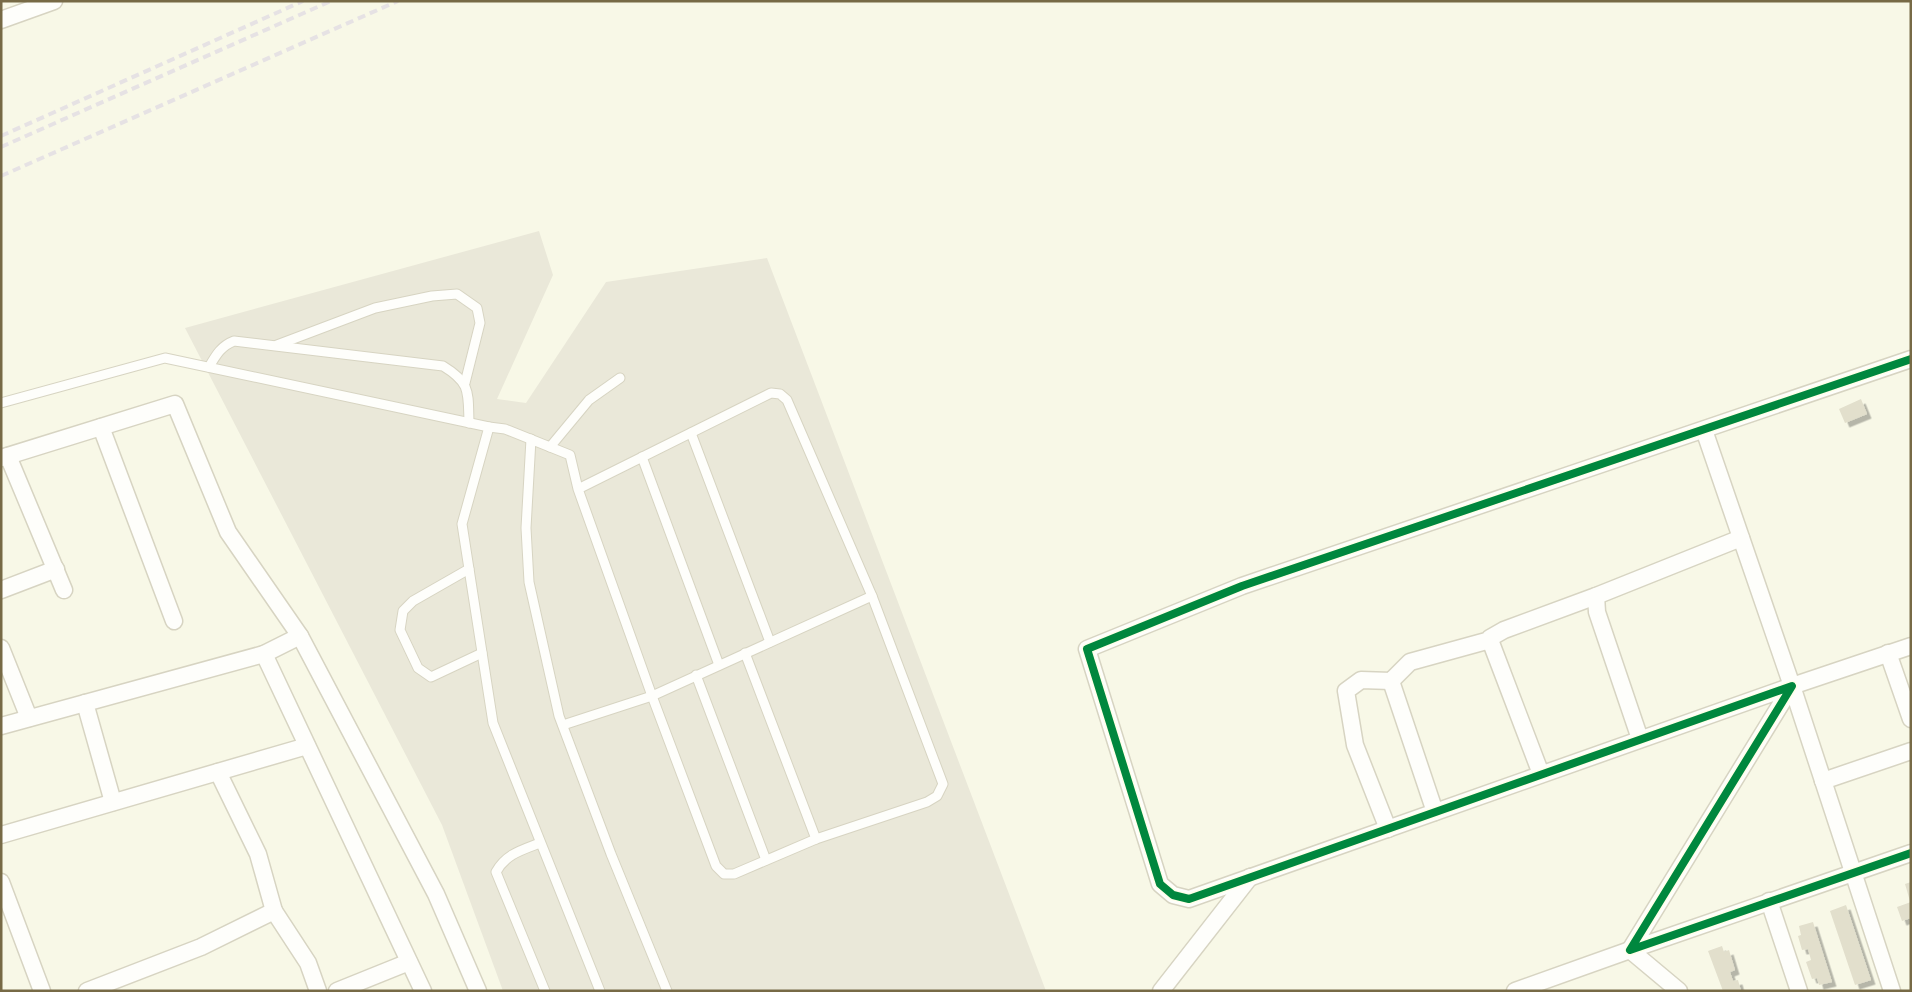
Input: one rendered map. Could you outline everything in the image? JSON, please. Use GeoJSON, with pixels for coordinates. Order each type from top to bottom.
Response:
{"type":"FeatureCollection","features":[{"type":"Feature","properties":{"kind":"street"},"geometry":{"type":"LineString","coordinates":[[1,20],[54,1]]}},
{"type":"Feature","properties":{"kind":"street"},"geometry":{"type":"LineString","coordinates":[[1911,360],[1242,586],[1087,649],[1160,884],[1173,895],[1189,899],[1640,739],[1911,646]]}},
{"type":"Feature","properties":{"kind":"street"},"geometry":{"type":"LineString","coordinates":[[64,590],[5,457],[175,404],[228,532],[300,636],[436,894],[478,991]]}},
{"type":"Feature","properties":{"kind":"street"},"geometry":{"type":"LineString","coordinates":[[101,427],[174,621]]}},
{"type":"Feature","properties":{"kind":"street"},"geometry":{"type":"LineString","coordinates":[[1704,430],[1792,686],[1892,991]]}},
{"type":"Feature","properties":{"kind":"street"},"geometry":{"type":"LineString","coordinates":[[1388,828],[1355,745],[1346,691],[1361,680],[1391,681],[1410,662],[1490,640],[1490,638],[1504,630],[1596,596],[1741,538]]}},
{"type":"Feature","properties":{"kind":"street"},"geometry":{"type":"LineString","coordinates":[[1,590],[56,570]]}},
{"type":"Feature","properties":{"kind":"street"},"geometry":{"type":"LineString","coordinates":[[1596,596],[1597,612],[1640,739]]}},
{"type":"Feature","properties":{"kind":"street"},"geometry":{"type":"LineString","coordinates":[[1,726],[264,654],[300,636]]}},
{"type":"Feature","properties":{"kind":"street"},"geometry":{"type":"LineString","coordinates":[[1490,640],[1541,774]]}},
{"type":"Feature","properties":{"kind":"street"},"geometry":{"type":"LineString","coordinates":[[1,648],[29,718]]}},
{"type":"Feature","properties":{"kind":"street"},"geometry":{"type":"LineString","coordinates":[[1888,653],[1911,719]]}},
{"type":"Feature","properties":{"kind":"street"},"geometry":{"type":"LineString","coordinates":[[264,654],[423,991]]}},
{"type":"Feature","properties":{"kind":"street"},"geometry":{"type":"LineString","coordinates":[[1391,681],[1435,812]]}},
{"type":"Feature","properties":{"kind":"street"},"geometry":{"type":"LineString","coordinates":[[1630,950],[1792,686]]}},
{"type":"Feature","properties":{"kind":"street"},"geometry":{"type":"LineString","coordinates":[[85,703],[114,802]]}},
{"type":"Feature","properties":{"kind":"street"},"geometry":{"type":"LineString","coordinates":[[1,834],[307,746]]}},
{"type":"Feature","properties":{"kind":"street"},"geometry":{"type":"LineString","coordinates":[[1823,781],[1911,751]]}},
{"type":"Feature","properties":{"kind":"street"},"geometry":{"type":"LineString","coordinates":[[218,772],[258,854],[274,911],[308,963],[318,991]]}},
{"type":"Feature","properties":{"kind":"street"},"geometry":{"type":"LineString","coordinates":[[1515,991],[1911,853]]}},
{"type":"Feature","properties":{"kind":"street"},"geometry":{"type":"LineString","coordinates":[[1161,991],[1250,877]]}},
{"type":"Feature","properties":{"kind":"street"},"geometry":{"type":"LineString","coordinates":[[1,882],[42,991]]}},
{"type":"Feature","properties":{"kind":"street"},"geometry":{"type":"LineString","coordinates":[[1769,901],[1799,991]]}},
{"type":"Feature","properties":{"kind":"street"},"geometry":{"type":"LineString","coordinates":[[87,991],[201,947],[274,911]]}},
{"type":"Feature","properties":{"kind":"street"},"geometry":{"type":"LineString","coordinates":[[1630,950],[1679,991]]}},
{"type":"Feature","properties":{"kind":"street"},"geometry":{"type":"LineString","coordinates":[[337,991],[409,962]]}},
{"type":"Feature","properties":{"kind":"lane"},"geometry":{"type":"LineString","coordinates":[[275,346],[375,308],[432,296],[457,294],[477,308],[480,323],[465,383],[468,395],[469,423]]}},
{"type":"Feature","properties":{"kind":"lane"},"geometry":{"type":"LineString","coordinates":[[209,367],[225,345],[234,341],[443,366],[465,383]]}},
{"type":"Feature","properties":{"kind":"lane"},"geometry":{"type":"LineString","coordinates":[[1,403],[165,358],[505,429],[550,446],[570,455],[578,489],[652,696],[716,866],[724,874],[734,874],[816,839],[927,802],[937,796],[943,784],[872,596],[787,400],[780,394],[771,394],[578,489]]}},
{"type":"Feature","properties":{"kind":"lane"},"geometry":{"type":"LineString","coordinates":[[550,446],[590,400],[620,378]]}},
{"type":"Feature","properties":{"kind":"lane"},"geometry":{"type":"LineString","coordinates":[[489,427],[462,524],[493,723],[600,991]]}},
{"type":"Feature","properties":{"kind":"lane"},"geometry":{"type":"LineString","coordinates":[[691,433],[770,642]]}},
{"type":"Feature","properties":{"kind":"lane"},"geometry":{"type":"LineString","coordinates":[[531,439],[526,528],[529,582],[563,725],[611,854],[667,991]]}},
{"type":"Feature","properties":{"kind":"lane"},"geometry":{"type":"LineString","coordinates":[[642,457],[720,665]]}},
{"type":"Feature","properties":{"kind":"lane"},"geometry":{"type":"LineString","coordinates":[[469,569],[413,601],[403,611],[400,630],[418,668],[431,677],[482,653]]}},
{"type":"Feature","properties":{"kind":"lane"},"geometry":{"type":"LineString","coordinates":[[563,725],[652,696],[872,596]]}},
{"type":"Feature","properties":{"kind":"lane"},"geometry":{"type":"LineString","coordinates":[[745,653],[816,839]]}},
{"type":"Feature","properties":{"kind":"lane"},"geometry":{"type":"LineString","coordinates":[[696,675],[766,860]]}},
{"type":"Feature","properties":{"kind":"lane"},"geometry":{"type":"LineString","coordinates":[[540,843],[511,854],[501,863],[496,872],[545,991]]}},
{"type":"Feature","properties":{"kind":"shaded area"},"geometry":{"type":"Polygon","coordinates":[[[539,231],[553,275],[497,399],[526,403],[606,282],[767,258],[1046,991],[503,991],[442,825],[185,328],[539,231]]]}},
{"type":"Feature","properties":{"kind":"building"},"geometry":{"type":"Polygon","coordinates":[[[1861,399],[1867,414],[1845,423],[1839,409],[1861,399]]]}},
{"type":"Feature","properties":{"kind":"building"},"geometry":{"type":"Polygon","coordinates":[[[1911,882],[1911,901],[1910,901],[1905,884],[1911,882]]]}},
{"type":"Feature","properties":{"kind":"building"},"geometry":{"type":"Polygon","coordinates":[[[1911,902],[1911,918],[1902,921],[1897,907],[1911,902]]]}},
{"type":"Feature","properties":{"kind":"building"},"geometry":{"type":"Polygon","coordinates":[[[1846,905],[1871,980],[1855,985],[1830,911],[1846,905]]]}},
{"type":"Feature","properties":{"kind":"building"},"geometry":{"type":"Polygon","coordinates":[[[1813,922],[1832,982],[1819,985],[1817,978],[1812,979],[1806,962],[1811,960],[1808,949],[1802,950],[1798,936],[1801,935],[1799,926],[1813,922]]]}},
{"type":"Feature","properties":{"kind":"building"},"geometry":{"type":"Polygon","coordinates":[[[1722,946],[1724,952],[1729,950],[1735,970],[1730,972],[1733,981],[1738,980],[1741,991],[1723,991],[1708,951],[1722,946]]]}},
{"type":"Feature","properties":{"kind":"railway"},"geometry":{"type":"LineString","coordinates":[[1,136],[303,1]]}},
{"type":"Feature","properties":{"kind":"railway"},"geometry":{"type":"LineString","coordinates":[[1,147],[331,1]]}},
{"type":"Feature","properties":{"kind":"railway"},"geometry":{"type":"LineString","coordinates":[[1,176],[398,1]]}},
{"type":"Feature","properties":{"kind":"cycle path"},"geometry":{"type":"LineString","coordinates":[[1911,359],[1242,586],[1087,649],[1160,884],[1173,895],[1189,899],[1792,686],[1630,950],[1911,853]]}}]}
